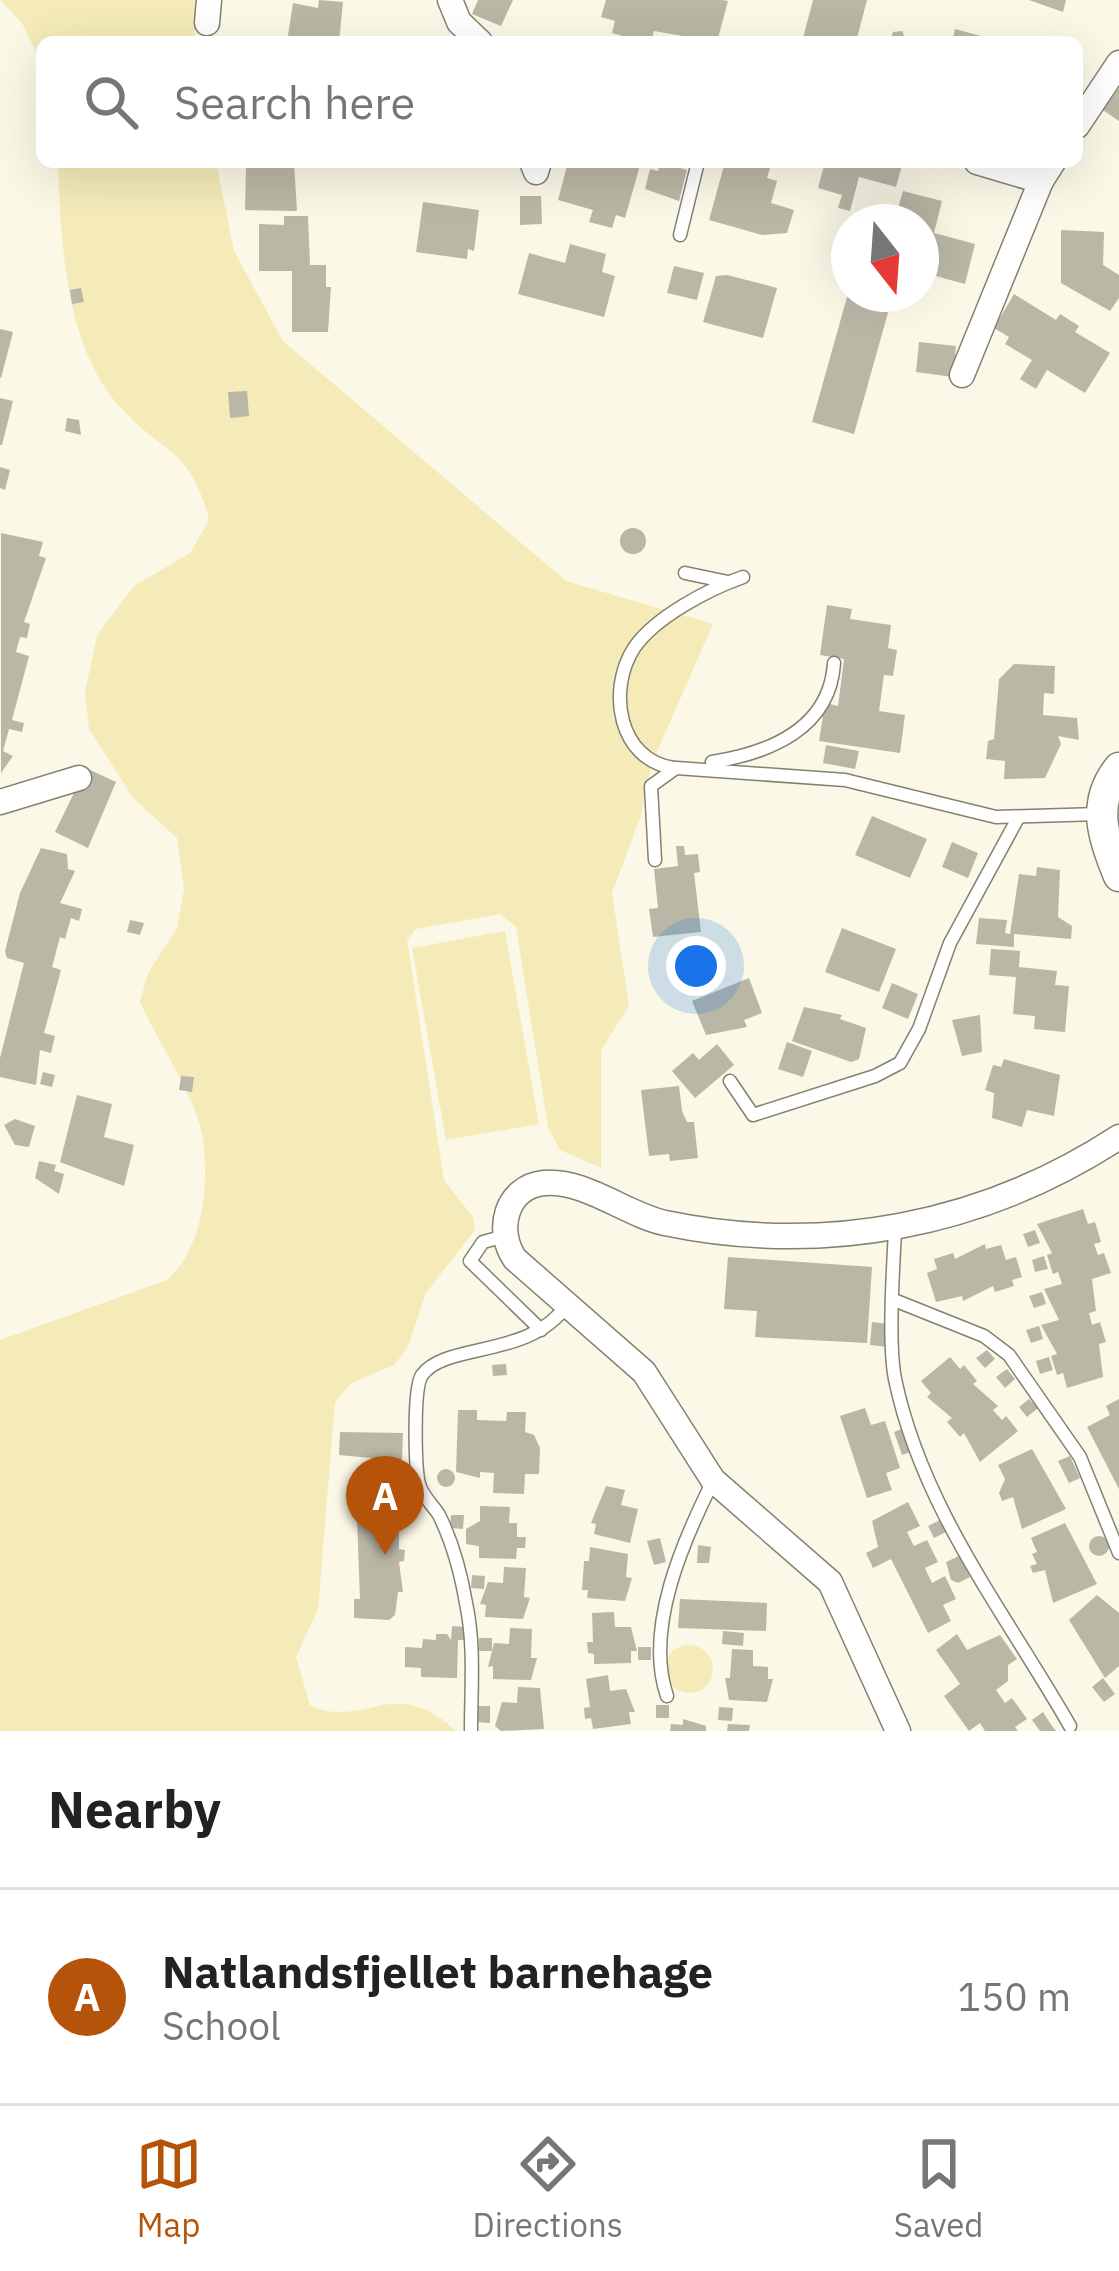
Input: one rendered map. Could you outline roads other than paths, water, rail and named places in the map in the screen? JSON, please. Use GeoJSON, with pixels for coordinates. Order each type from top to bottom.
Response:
{"type":"FeatureCollection","features":[{"type":"Feature","properties":{"kind":"street"},"geometry":{"type":"LineString","coordinates":[[450,0],[458,22],[473,36]]}},
{"type":"Feature","properties":{"kind":"street"},"geometry":{"type":"LineString","coordinates":[[1083,117],[1119,63]]}},
{"type":"Feature","properties":{"kind":"street"},"geometry":{"type":"LineString","coordinates":[[962,375],[1047,171]]}},
{"type":"Feature","properties":{"kind":"street"},"geometry":{"type":"LineString","coordinates":[[1119,768],[1106,788],[1100,814],[1119,876]]}},
{"type":"Feature","properties":{"kind":"street"},"geometry":{"type":"LineString","coordinates":[[0,802],[79,778]]}},
{"type":"Feature","properties":{"kind":"street"},"geometry":{"type":"LineString","coordinates":[[898,1731],[830,1582],[713,1480],[644,1372],[515,1259],[504,1221],[516,1195],[542,1183],[693,1229],[767,1235],[895,1231],[1013,1193],[1119,1137]]}},
{"type":"Feature","properties":{"kind":"lane"},"geometry":{"type":"LineString","coordinates":[[680,235],[697,168]]}},
{"type":"Feature","properties":{"kind":"lane"},"geometry":{"type":"LineString","coordinates":[[685,573],[728,582]]}},
{"type":"Feature","properties":{"kind":"lane"},"geometry":{"type":"LineString","coordinates":[[743,577],[654,627],[632,650],[619,697],[622,728],[641,754],[676,768],[845,780],[1018,818],[1100,814]]}},
{"type":"Feature","properties":{"kind":"lane"},"geometry":{"type":"LineString","coordinates":[[655,860],[651,786],[676,768],[736,758],[784,742],[823,704],[834,663]]}},
{"type":"Feature","properties":{"kind":"lane"},"geometry":{"type":"LineString","coordinates":[[730,1081],[753,1115],[875,1076],[900,1063],[920,1029],[958,925],[1018,818]]}},
{"type":"Feature","properties":{"kind":"lane"},"geometry":{"type":"LineString","coordinates":[[895,1231],[894,1377],[934,1490],[982,1589],[1070,1726]]}},
{"type":"Feature","properties":{"kind":"lane"},"geometry":{"type":"LineString","coordinates":[[505,1236],[483,1242],[470,1261],[541,1330]]}},
{"type":"Feature","properties":{"kind":"lane"},"geometry":{"type":"LineString","coordinates":[[894,1300],[984,1336],[1009,1354],[1080,1456],[1119,1553]]}},
{"type":"Feature","properties":{"kind":"lane"},"geometry":{"type":"LineString","coordinates":[[471,1731],[472,1644],[466,1601],[443,1524],[419,1486],[417,1387],[423,1374],[449,1358],[506,1348],[541,1330],[568,1304]]}},
{"type":"Feature","properties":{"kind":"lane"},"geometry":{"type":"LineString","coordinates":[[667,1696],[660,1667],[663,1602],[713,1480]]}},
{"type":"Feature","properties":{"kind":"place","name":"Natlandsfjellet barnehage"},"geometry":{"type":"Point","coordinates":[385,1555]}}]}
